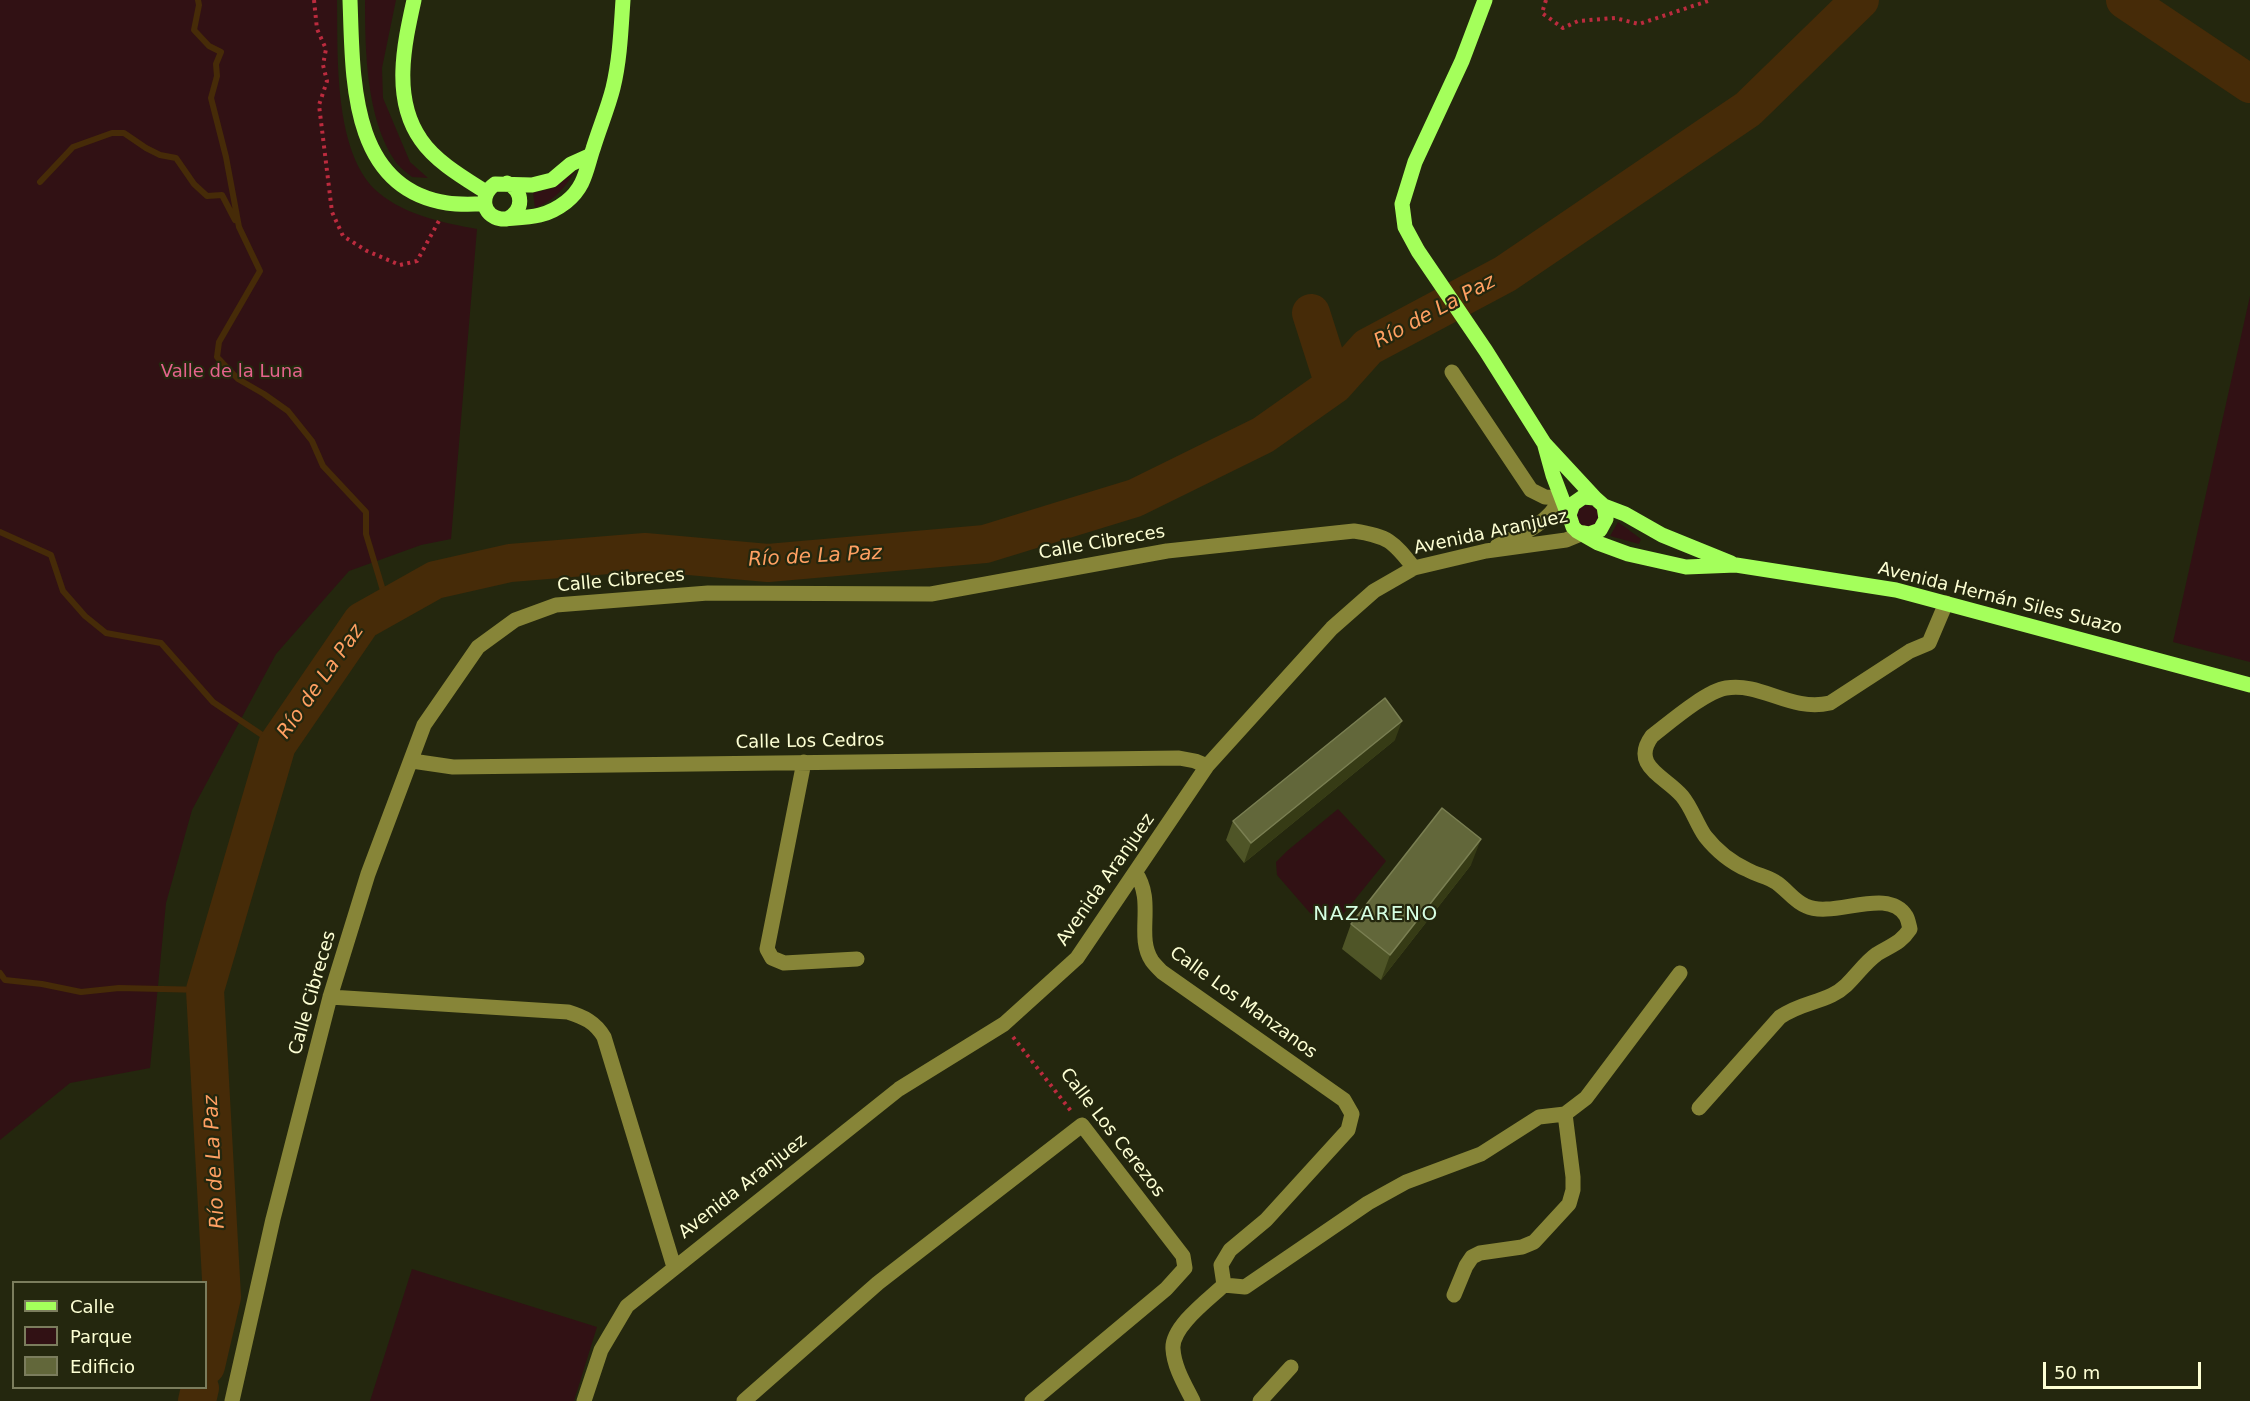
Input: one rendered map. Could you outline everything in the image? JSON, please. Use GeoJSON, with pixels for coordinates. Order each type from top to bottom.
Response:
{"type":"FeatureCollection","features":[{"type":"Feature","properties":{"kind":"main road"},"geometry":{"type":"LineString","coordinates":[[350,0],[352,51],[360,118],[371,150],[385,171],[400,185],[426,198],[448,204],[485,198],[495,184],[532,185],[552,180],[571,164],[591,154]]}},
{"type":"Feature","properties":{"kind":"main road"},"geometry":{"type":"LineString","coordinates":[[414,0],[404,47],[403,90],[410,123],[422,142],[485,198],[490,214],[495,218],[507,219],[539,217],[568,200],[580,187],[588,172],[591,154],[613,88],[623,0]]}},
{"type":"Feature","properties":{"kind":"main road"},"geometry":{"type":"LineString","coordinates":[[1485,0],[1462,61],[1415,162],[1402,204],[1406,227],[1418,251],[1486,351],[1544,443],[1600,502],[1607,513],[1604,525],[1595,533],[1577,531],[1570,521],[1544,443]]}},
{"type":"Feature","properties":{"kind":"main road"},"geometry":{"type":"LineString","coordinates":[[507,183],[516,189],[520,200],[517,212],[507,219]]}},
{"type":"Feature","properties":{"kind":"main road"},"geometry":{"type":"LineString","coordinates":[[1570,521],[1569,515],[1573,504],[1583,497],[1600,502]]}},
{"type":"Feature","properties":{"kind":"main road","name":"Avenida Hernán Siles Suazo"},"geometry":{"type":"LineString","coordinates":[[1600,502],[1662,535],[1736,565]]}},
{"type":"Feature","properties":{"kind":"main road","name":"Avenida Hernán Siles Suazo"},"geometry":{"type":"LineString","coordinates":[[1583,533],[1598,543],[1628,554],[1686,567],[1736,565],[1896,590],[2250,685]]}},
{"type":"Feature","properties":{"kind":"street"},"geometry":{"type":"LineString","coordinates":[[1452,372],[1531,490],[1545,497],[1561,498],[1556,509],[1541,522],[1486,551]]}},
{"type":"Feature","properties":{"kind":"street","name":"Calle Cibreces"},"geometry":{"type":"LineString","coordinates":[[232,1401],[273,1219],[330,997],[368,874],[424,725],[478,647],[515,620],[556,605],[708,593],[931,594],[1167,551],[1354,531],[1379,534],[1397,546],[1414,568]]}},
{"type":"Feature","properties":{"kind":"street","name":"Avenida Aranjuez"},"geometry":{"type":"LineString","coordinates":[[584,1401],[600,1350],[627,1306],[898,1089],[1004,1024],[1077,958],[1207,766],[1332,628],[1374,591],[1414,568],[1486,551],[1566,540],[1583,533]]}},
{"type":"Feature","properties":{"kind":"street"},"geometry":{"type":"LineString","coordinates":[[1699,1108],[1780,1017],[1794,1007],[1832,995],[1848,985],[1862,967],[1877,954],[1903,940],[1910,929],[1906,916],[1894,905],[1878,903],[1821,911],[1804,906],[1776,882],[1745,869],[1718,851],[1704,835],[1683,797],[1649,767],[1644,756],[1645,745],[1652,736],[1710,694],[1724,688],[1738,687],[1752,690],[1801,705],[1816,706],[1830,703],[1910,651],[1929,643],[1946,603]]}},
{"type":"Feature","properties":{"kind":"street","name":"Calle Los Cedros"},"geometry":{"type":"LineString","coordinates":[[412,761],[453,767],[1179,758],[1207,766]]}},
{"type":"Feature","properties":{"kind":"street"},"geometry":{"type":"LineString","coordinates":[[804,762],[767,949],[771,958],[784,963],[857,959]]}},
{"type":"Feature","properties":{"kind":"street","name":"Calle Los Manzanos"},"geometry":{"type":"LineString","coordinates":[[1135,872],[1142,881],[1146,894],[1146,944],[1152,961],[1162,972],[1344,1100],[1352,1114],[1348,1130],[1266,1220],[1230,1250],[1221,1265],[1224,1285]]}},
{"type":"Feature","properties":{"kind":"street"},"geometry":{"type":"LineString","coordinates":[[1192,1401],[1174,1360],[1172,1347],[1174,1336],[1183,1324],[1224,1285],[1245,1287],[1368,1203],[1406,1182],[1481,1154],[1539,1117],[1565,1114],[1586,1098],[1680,973]]}},
{"type":"Feature","properties":{"kind":"street"},"geometry":{"type":"LineString","coordinates":[[330,997],[568,1012],[585,1017],[597,1026],[604,1037],[674,1267]]}},
{"type":"Feature","properties":{"kind":"street"},"geometry":{"type":"LineString","coordinates":[[1454,1295],[1472,1257],[1480,1253],[1522,1247],[1534,1242],[1569,1204],[1574,1190],[1574,1177],[1565,1114]]}},
{"type":"Feature","properties":{"kind":"street"},"geometry":{"type":"LineString","coordinates":[[744,1401],[878,1283],[1082,1125]]}},
{"type":"Feature","properties":{"kind":"street","name":"Calle Los Cerezos"},"geometry":{"type":"LineString","coordinates":[[1032,1401],[1166,1289],[1185,1268],[1183,1256],[1082,1125]]}},
{"type":"Feature","properties":{"kind":"street"},"geometry":{"type":"LineString","coordinates":[[1260,1401],[1291,1367]]}},
{"type":"Feature","properties":{"kind":"path"},"geometry":{"type":"LineString","coordinates":[[314,0],[317,29],[326,49],[323,65],[327,81],[319,105],[332,212],[343,236],[367,251],[400,265],[417,261],[448,204]]}},
{"type":"Feature","properties":{"kind":"path"},"geometry":{"type":"LineString","coordinates":[[1546,0],[1542,13],[1563,28],[1578,21],[1615,18],[1639,24],[1711,0]]}},
{"type":"Feature","properties":{"kind":"path","name":"Calle Los Cerezos"},"geometry":{"type":"LineString","coordinates":[[1004,1024],[1082,1125]]}},
{"type":"Feature","properties":{"kind":"green space","name":"Valle de la Luna"},"geometry":{"type":"Polygon","coordinates":[[[0,0],[337,0],[341,102],[353,154],[364,176],[379,193],[401,207],[438,221],[477,229],[451,539],[421,545],[349,571],[276,654],[192,810],[166,903],[150,1068],[70,1083],[0,1140],[0,0]]]}},
{"type":"Feature","properties":{"kind":"green space"},"geometry":{"type":"Polygon","coordinates":[[[365,0],[396,0],[382,68],[383,98],[410,162],[428,178],[412,177],[398,165],[385,144],[378,125],[369,83],[365,0]]]}},
{"type":"Feature","properties":{"kind":"green space"},"geometry":{"type":"Polygon","coordinates":[[[575,171],[558,193],[548,202],[535,208],[533,193],[554,188],[575,171]]]}},
{"type":"Feature","properties":{"kind":"green space"},"geometry":{"type":"Polygon","coordinates":[[[2250,296],[2250,662],[2173,642],[2250,296]]]}},
{"type":"Feature","properties":{"kind":"green space"},"geometry":{"type":"Polygon","coordinates":[[[1588,505],[1596,508],[1599,516],[1596,524],[1588,527],[1580,524],[1577,516],[1580,508],[1588,505]]]}},
{"type":"Feature","properties":{"kind":"green space"},"geometry":{"type":"Polygon","coordinates":[[[1618,522],[1641,539],[1639,544],[1610,536],[1618,522]]]}},
{"type":"Feature","properties":{"kind":"green space"},"geometry":{"type":"Polygon","coordinates":[[[1338,809],[1386,861],[1340,918],[1327,920],[1310,913],[1277,875],[1276,862],[1338,809]]]}},
{"type":"Feature","properties":{"kind":"green space"},"geometry":{"type":"Polygon","coordinates":[[[412,1269],[597,1327],[574,1401],[370,1401],[412,1269]]]}},
{"type":"Feature","properties":{"kind":"building"},"geometry":{"type":"Polygon","coordinates":[[[1385,698],[1402,721],[1251,843],[1233,821],[1385,698]]]}},
{"type":"Feature","properties":{"kind":"building"},"geometry":{"type":"Polygon","coordinates":[[[1442,808],[1481,839],[1390,955],[1351,924],[1442,808]]]}},
{"type":"Feature","properties":{"kind":"waterway"},"geometry":{"type":"LineString","coordinates":[[198,0],[194,30],[209,46],[221,52],[216,64],[217,76],[211,98],[226,157],[239,227],[260,271],[219,342],[217,357],[238,379],[288,411],[312,441],[323,466],[366,512],[366,534],[388,607]]}},
{"type":"Feature","properties":{"kind":"waterway","name":"Río de La Paz"},"geometry":{"type":"LineString","coordinates":[[207,1362],[222,1297],[205,990],[277,745],[362,621],[435,580],[510,563],[645,552],[768,563],[985,544],[1135,498],[1263,435],[1334,385],[1368,347],[1505,274],[1748,109],[1860,0]]}},
{"type":"Feature","properties":{"kind":"waterway","name":"Río de La Paz"},"geometry":{"type":"LineString","coordinates":[[2125,0],[2250,84]]}},
{"type":"Feature","properties":{"kind":"waterway"},"geometry":{"type":"LineString","coordinates":[[40,182],[73,147],[112,133],[124,133],[160,155],[176,158],[194,184],[207,196],[222,195],[235,220]]}},
{"type":"Feature","properties":{"kind":"waterway"},"geometry":{"type":"LineString","coordinates":[[1311,313],[1334,385]]}},
{"type":"Feature","properties":{"kind":"waterway"},"geometry":{"type":"LineString","coordinates":[[0,532],[51,555],[63,591],[85,616],[106,633],[161,643],[213,702],[277,745]]}},
{"type":"Feature","properties":{"kind":"waterway"},"geometry":{"type":"LineString","coordinates":[[0,973],[5,980],[42,984],[81,992],[119,988],[205,990]]}},
{"type":"Feature","properties":{"kind":"waterway","name":"Río de La Paz"},"geometry":{"type":"LineString","coordinates":[[197,1401],[200,1389]]}},
{"type":"Feature","properties":{"kind":"district","name":"NAZARENO"},"geometry":{"type":"Point","coordinates":[1376,915]}}]}
